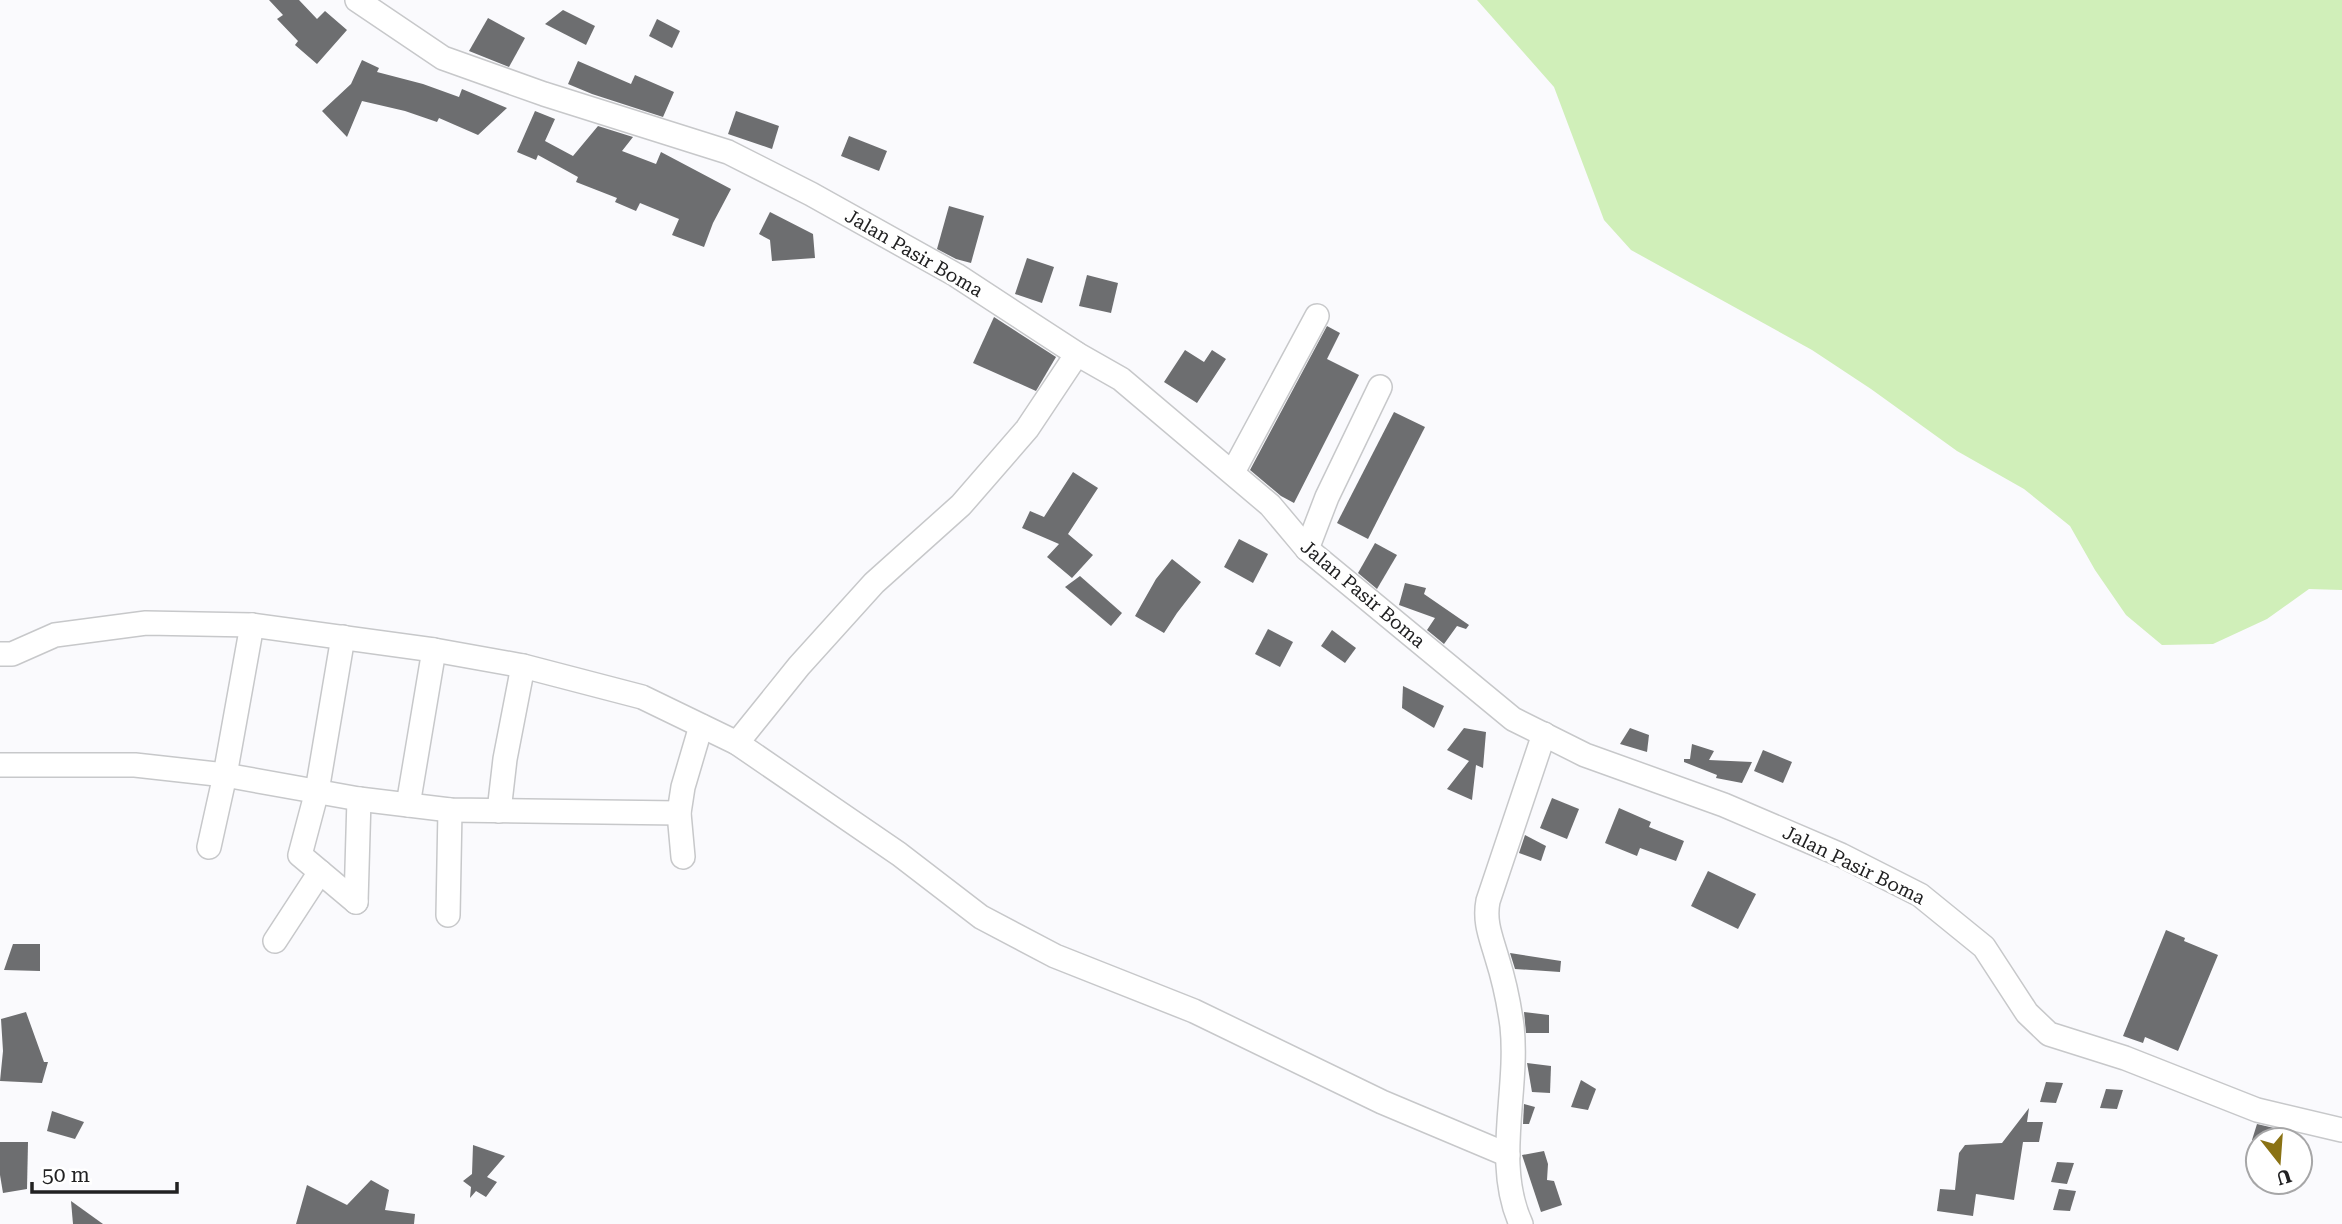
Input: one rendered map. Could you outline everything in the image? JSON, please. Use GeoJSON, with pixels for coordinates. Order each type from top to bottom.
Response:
{"type":"FeatureCollection","features":[{"type":"Feature","properties":{"kind":"street","name":"Jalan Pasir Boma"},"geometry":{"type":"LineString","coordinates":[[357,0],[443,58],[544,94],[728,152],[811,194],[956,275],[1077,354],[1121,379],[1270,505],[1307,550],[1513,719],[1585,755],[1724,805],[1841,855],[1920,895],[1984,947],[2027,1013],[2049,1034],[2125,1058],[2257,1110],[2342,1130]]}},
{"type":"Feature","properties":{"kind":"street"},"geometry":{"type":"LineString","coordinates":[[1233,472],[1317,316]]}},
{"type":"Feature","properties":{"kind":"street"},"geometry":{"type":"LineString","coordinates":[[737,743],[799,666],[874,583],[961,505],[1027,429],[1077,354]]}},
{"type":"Feature","properties":{"kind":"street"},"geometry":{"type":"LineString","coordinates":[[1307,550],[1327,497],[1380,387]]}},
{"type":"Feature","properties":{"kind":"street"},"geometry":{"type":"LineString","coordinates":[[0,654],[12,654],[55,635],[146,623],[252,625],[433,650],[523,666],[642,697],[737,743],[899,854],[981,917],[1055,956],[1194,1011],[1382,1102],[1508,1155]]}},
{"type":"Feature","properties":{"kind":"street"},"geometry":{"type":"LineString","coordinates":[[209,847],[252,625]]}},
{"type":"Feature","properties":{"kind":"street"},"geometry":{"type":"LineString","coordinates":[[344,637],[317,791],[300,855],[356,902],[359,799]]}},
{"type":"Feature","properties":{"kind":"street"},"geometry":{"type":"LineString","coordinates":[[408,805],[433,650]]}},
{"type":"Feature","properties":{"kind":"street"},"geometry":{"type":"LineString","coordinates":[[499,811],[505,759],[523,666]]}},
{"type":"Feature","properties":{"kind":"street"},"geometry":{"type":"LineString","coordinates":[[683,857],[679,813],[683,787],[701,726]]}},
{"type":"Feature","properties":{"kind":"street"},"geometry":{"type":"LineString","coordinates":[[1521,1224],[1514,1203],[1508,1155],[1512,1027],[1485,916],[1544,734]]}},
{"type":"Feature","properties":{"kind":"street"},"geometry":{"type":"LineString","coordinates":[[0,765],[135,765],[225,775],[359,799],[450,810],[679,813]]}},
{"type":"Feature","properties":{"kind":"street"},"geometry":{"type":"LineString","coordinates":[[448,915],[450,810]]}},
{"type":"Feature","properties":{"kind":"street"},"geometry":{"type":"LineString","coordinates":[[275,941],[320,872]]}},
{"type":"Feature","properties":{"kind":"green space"},"geometry":{"type":"Polygon","coordinates":[[[1477,0],[2342,0],[2342,590],[2309,589],[2267,619],[2213,644],[2162,645],[2126,615],[2095,570],[2070,526],[2024,489],[1957,451],[1812,350],[1631,250],[1604,220],[1554,87],[1477,0]]]}},
{"type":"Feature","properties":{"kind":"building"},"geometry":{"type":"Polygon","coordinates":[[[269,0],[299,0],[317,19],[325,11],[347,30],[317,64],[295,45],[298,41],[277,19],[283,15],[269,0]]]}},
{"type":"Feature","properties":{"kind":"building"},"geometry":{"type":"Polygon","coordinates":[[[563,10],[595,26],[586,45],[545,24],[563,10]]]}},
{"type":"Feature","properties":{"kind":"building"},"geometry":{"type":"Polygon","coordinates":[[[488,18],[525,38],[509,67],[469,51],[488,18]]]}},
{"type":"Feature","properties":{"kind":"building"},"geometry":{"type":"Polygon","coordinates":[[[657,19],[680,31],[672,48],[649,36],[657,19]]]}},
{"type":"Feature","properties":{"kind":"building"},"geometry":{"type":"Polygon","coordinates":[[[362,60],[379,68],[377,72],[459,97],[462,89],[507,108],[478,135],[439,118],[437,122],[362,101],[347,137],[322,111],[351,84],[362,60]]]}},
{"type":"Feature","properties":{"kind":"building"},"geometry":{"type":"Polygon","coordinates":[[[578,61],[631,84],[635,75],[674,92],[663,117],[568,84],[578,61]]]}},
{"type":"Feature","properties":{"kind":"building"},"geometry":{"type":"Polygon","coordinates":[[[535,111],[555,119],[545,141],[573,156],[598,126],[633,137],[622,151],[656,164],[661,152],[731,189],[704,247],[672,235],[679,219],[640,203],[636,211],[615,202],[617,198],[576,182],[578,177],[538,155],[536,160],[517,152],[535,111]]]}},
{"type":"Feature","properties":{"kind":"building"},"geometry":{"type":"Polygon","coordinates":[[[736,111],[779,126],[772,149],[728,134],[736,111]]]}},
{"type":"Feature","properties":{"kind":"building"},"geometry":{"type":"Polygon","coordinates":[[[849,136],[887,151],[879,171],[841,156],[849,136]]]}},
{"type":"Feature","properties":{"kind":"building"},"geometry":{"type":"Polygon","coordinates":[[[949,206],[984,216],[971,263],[937,249],[949,206]]]}},
{"type":"Feature","properties":{"kind":"building"},"geometry":{"type":"Polygon","coordinates":[[[770,212],[813,234],[815,258],[772,261],[770,240],[759,234],[770,212]]]}},
{"type":"Feature","properties":{"kind":"building"},"geometry":{"type":"Polygon","coordinates":[[[1027,258],[1054,267],[1042,303],[1015,294],[1027,258]]]}},
{"type":"Feature","properties":{"kind":"building"},"geometry":{"type":"Polygon","coordinates":[[[1087,275],[1118,283],[1111,313],[1079,306],[1087,275]]]}},
{"type":"Feature","properties":{"kind":"building"},"geometry":{"type":"Polygon","coordinates":[[[994,317],[1056,357],[1036,391],[973,363],[994,317]]]}},
{"type":"Feature","properties":{"kind":"building"},"geometry":{"type":"Polygon","coordinates":[[[1327,326],[1340,333],[1327,359],[1359,375],[1294,503],[1281,496],[1250,470],[1327,326]]]}},
{"type":"Feature","properties":{"kind":"building"},"geometry":{"type":"Polygon","coordinates":[[[1185,350],[1204,362],[1212,350],[1226,359],[1197,403],[1164,382],[1185,350]]]}},
{"type":"Feature","properties":{"kind":"building"},"geometry":{"type":"Polygon","coordinates":[[[1394,412],[1425,427],[1368,539],[1337,523],[1394,412]]]}},
{"type":"Feature","properties":{"kind":"building"},"geometry":{"type":"Polygon","coordinates":[[[1073,472],[1098,488],[1068,534],[1093,555],[1072,578],[1047,557],[1059,544],[1022,528],[1030,511],[1044,517],[1073,472]]]}},
{"type":"Feature","properties":{"kind":"building"},"geometry":{"type":"Polygon","coordinates":[[[1239,539],[1268,554],[1253,583],[1224,567],[1239,539]]]}},
{"type":"Feature","properties":{"kind":"building"},"geometry":{"type":"Polygon","coordinates":[[[1375,543],[1397,555],[1377,589],[1358,573],[1375,543]]]}},
{"type":"Feature","properties":{"kind":"building"},"geometry":{"type":"Polygon","coordinates":[[[1172,559],[1201,582],[1164,633],[1135,616],[1156,579],[1172,559]]]}},
{"type":"Feature","properties":{"kind":"building"},"geometry":{"type":"Polygon","coordinates":[[[1080,576],[1122,613],[1111,626],[1065,587],[1080,576]]]}},
{"type":"Feature","properties":{"kind":"building"},"geometry":{"type":"Polygon","coordinates":[[[1405,583],[1426,588],[1424,594],[1469,625],[1466,629],[1457,626],[1444,644],[1427,630],[1435,618],[1399,605],[1405,583]]]}},
{"type":"Feature","properties":{"kind":"building"},"geometry":{"type":"Polygon","coordinates":[[[1268,629],[1293,642],[1280,667],[1255,654],[1268,629]]]}},
{"type":"Feature","properties":{"kind":"building"},"geometry":{"type":"Polygon","coordinates":[[[1332,630],[1356,648],[1345,663],[1321,646],[1332,630]]]}},
{"type":"Feature","properties":{"kind":"building"},"geometry":{"type":"Polygon","coordinates":[[[1403,686],[1444,706],[1434,728],[1402,708],[1403,686]]]}},
{"type":"Feature","properties":{"kind":"building"},"geometry":{"type":"Polygon","coordinates":[[[1464,728],[1486,732],[1483,768],[1476,765],[1472,800],[1447,789],[1469,761],[1447,750],[1464,728]]]}},
{"type":"Feature","properties":{"kind":"building"},"geometry":{"type":"Polygon","coordinates":[[[1630,728],[1649,735],[1647,752],[1620,744],[1630,728]]]}},
{"type":"Feature","properties":{"kind":"building"},"geometry":{"type":"Polygon","coordinates":[[[1692,744],[1714,751],[1709,760],[1752,762],[1742,783],[1716,778],[1717,775],[1684,762],[1684,759],[1690,759],[1692,744]]]}},
{"type":"Feature","properties":{"kind":"building"},"geometry":{"type":"Polygon","coordinates":[[[1763,750],[1792,762],[1783,783],[1754,771],[1763,750]]]}},
{"type":"Feature","properties":{"kind":"building"},"geometry":{"type":"Polygon","coordinates":[[[1552,798],[1579,809],[1567,839],[1540,828],[1552,798]]]}},
{"type":"Feature","properties":{"kind":"building"},"geometry":{"type":"Polygon","coordinates":[[[1619,808],[1651,822],[1649,827],[1684,841],[1676,861],[1640,848],[1637,856],[1605,843],[1619,808]]]}},
{"type":"Feature","properties":{"kind":"building"},"geometry":{"type":"Polygon","coordinates":[[[1525,835],[1546,846],[1541,861],[1519,853],[1525,835]]]}},
{"type":"Feature","properties":{"kind":"building"},"geometry":{"type":"Polygon","coordinates":[[[1708,871],[1756,894],[1738,929],[1691,906],[1708,871]]]}},
{"type":"Feature","properties":{"kind":"building"},"geometry":{"type":"Polygon","coordinates":[[[2166,930],[2185,938],[2184,941],[2218,955],[2178,1051],[2145,1037],[2143,1043],[2123,1036],[2166,930]]]}},
{"type":"Feature","properties":{"kind":"building"},"geometry":{"type":"Polygon","coordinates":[[[13,944],[40,944],[40,971],[4,970],[13,944]]]}},
{"type":"Feature","properties":{"kind":"building"},"geometry":{"type":"Polygon","coordinates":[[[1510,953],[1561,961],[1560,972],[1515,969],[1510,953]]]}},
{"type":"Feature","properties":{"kind":"building"},"geometry":{"type":"Polygon","coordinates":[[[26,1012],[44,1062],[48,1062],[42,1083],[0,1081],[3,1051],[1,1019],[26,1012]]]}},
{"type":"Feature","properties":{"kind":"building"},"geometry":{"type":"Polygon","coordinates":[[[1524,1012],[1549,1015],[1549,1033],[1526,1033],[1524,1012]]]}},
{"type":"Feature","properties":{"kind":"building"},"geometry":{"type":"Polygon","coordinates":[[[1527,1063],[1551,1066],[1550,1093],[1532,1092],[1527,1063]]]}},
{"type":"Feature","properties":{"kind":"building"},"geometry":{"type":"Polygon","coordinates":[[[1581,1080],[1596,1089],[1588,1110],[1571,1107],[1581,1080]]]}},
{"type":"Feature","properties":{"kind":"building"},"geometry":{"type":"Polygon","coordinates":[[[2046,1082],[2063,1083],[2056,1103],[2040,1102],[2046,1082]]]}},
{"type":"Feature","properties":{"kind":"building"},"geometry":{"type":"Polygon","coordinates":[[[2106,1089],[2123,1090],[2117,1109],[2100,1108],[2106,1089]]]}},
{"type":"Feature","properties":{"kind":"building"},"geometry":{"type":"Polygon","coordinates":[[[1524,1104],[1535,1107],[1529,1124],[1523,1124],[1524,1104]]]}},
{"type":"Feature","properties":{"kind":"building"},"geometry":{"type":"Polygon","coordinates":[[[2029,1108],[2027,1122],[2043,1122],[2039,1142],[2023,1142],[2014,1200],[1976,1194],[1973,1216],[1937,1211],[1940,1189],[1955,1190],[1959,1153],[1965,1145],[2002,1143],[2029,1108]]]}},
{"type":"Feature","properties":{"kind":"building"},"geometry":{"type":"Polygon","coordinates":[[[52,1111],[84,1122],[75,1139],[47,1131],[52,1111]]]}},
{"type":"Feature","properties":{"kind":"building"},"geometry":{"type":"Polygon","coordinates":[[[0,1142],[28,1142],[27,1189],[3,1193],[0,1142]]]}},
{"type":"Feature","properties":{"kind":"building"},"geometry":{"type":"Polygon","coordinates":[[[473,1145],[505,1156],[487,1177],[497,1182],[486,1197],[476,1191],[470,1198],[471,1187],[463,1181],[472,1174],[473,1145]]]}},
{"type":"Feature","properties":{"kind":"building"},"geometry":{"type":"Polygon","coordinates":[[[1544,1151],[1548,1164],[1547,1180],[1554,1181],[1562,1205],[1541,1212],[1522,1155],[1544,1151]]]}},
{"type":"Feature","properties":{"kind":"building"},"geometry":{"type":"Polygon","coordinates":[[[2057,1162],[2074,1163],[2067,1184],[2051,1182],[2057,1162]]]}},
{"type":"Feature","properties":{"kind":"building"},"geometry":{"type":"Polygon","coordinates":[[[371,1180],[389,1190],[385,1210],[415,1214],[414,1224],[296,1224],[307,1185],[347,1205],[371,1180]]]}},
{"type":"Feature","properties":{"kind":"building"},"geometry":{"type":"Polygon","coordinates":[[[2059,1189],[2076,1191],[2070,1211],[2053,1210],[2059,1189]]]}},
{"type":"Feature","properties":{"kind":"building"},"geometry":{"type":"Polygon","coordinates":[[[71,1201],[103,1224],[73,1224],[71,1201]]]}}]}
